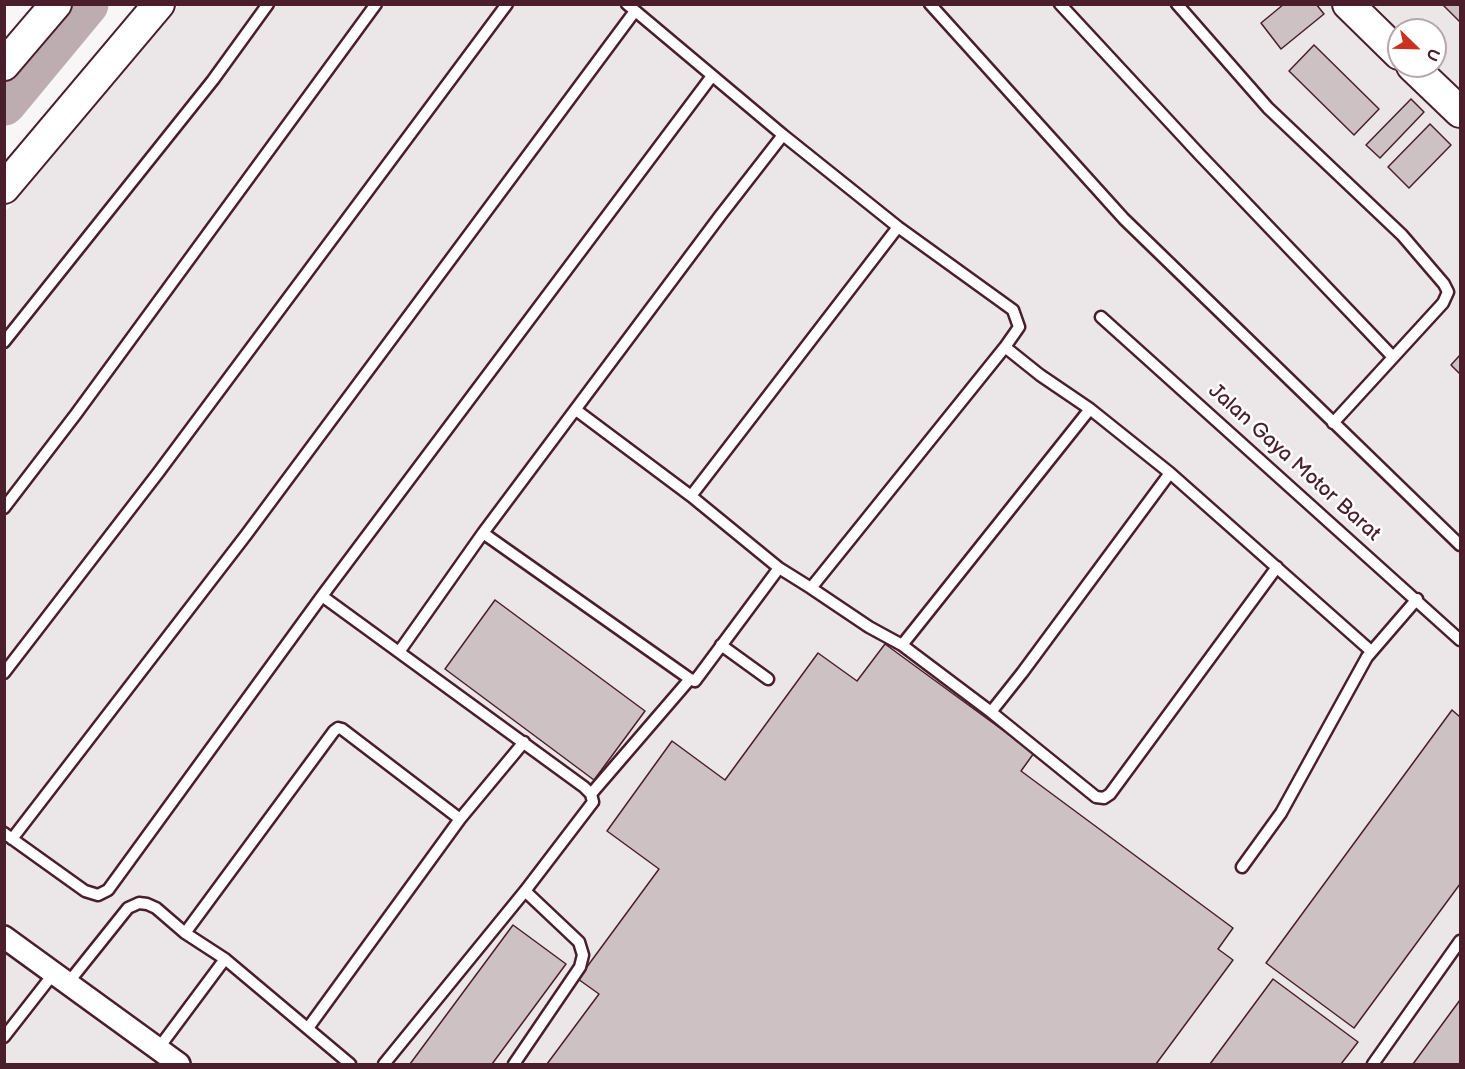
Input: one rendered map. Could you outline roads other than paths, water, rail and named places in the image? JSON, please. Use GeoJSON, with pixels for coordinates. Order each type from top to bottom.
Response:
{"type":"FeatureCollection","features":[{"type":"Feature","properties":{"kind":"main road"},"geometry":{"type":"LineString","coordinates":[[4,65],[56,4]]}},
{"type":"Feature","properties":{"kind":"main road"},"geometry":{"type":"LineString","coordinates":[[4,188],[159,4]]}},
{"type":"Feature","properties":{"kind":"main road"},"geometry":{"type":"LineString","coordinates":[[1348,4],[1387,42]]}},
{"type":"Feature","properties":{"kind":"main road"},"geometry":{"type":"LineString","coordinates":[[1425,78],[1461,112]]}},
{"type":"Feature","properties":{"kind":"street"},"geometry":{"type":"LineString","coordinates":[[4,937],[179,1065]]}},
{"type":"Feature","properties":{"kind":"lane"},"geometry":{"type":"LineString","coordinates":[[4,342],[213,80],[268,4]]}},
{"type":"Feature","properties":{"kind":"lane"},"geometry":{"type":"LineString","coordinates":[[4,508],[76,414],[376,4]]}},
{"type":"Feature","properties":{"kind":"lane"},"geometry":{"type":"LineString","coordinates":[[4,673],[158,473],[507,4]]}},
{"type":"Feature","properties":{"kind":"lane"},"geometry":{"type":"LineString","coordinates":[[930,4],[1124,219],[1461,545]]}},
{"type":"Feature","properties":{"kind":"lane"},"geometry":{"type":"LineString","coordinates":[[1060,4],[1200,156],[1392,356]]}},
{"type":"Feature","properties":{"kind":"lane"},"geometry":{"type":"LineString","coordinates":[[1177,4],[1268,108],[1402,235],[1444,284],[1448,292],[1443,303],[1333,423]]}},
{"type":"Feature","properties":{"kind":"lane"},"geometry":{"type":"LineString","coordinates":[[712,76],[322,596],[108,890],[98,895],[85,891],[8,836],[246,535],[631,8],[783,135],[898,227],[1013,310],[1018,318],[1019,327],[1005,347],[811,588]]}},
{"type":"Feature","properties":{"kind":"lane"},"geometry":{"type":"LineString","coordinates":[[399,652],[483,533],[783,135]]}},
{"type":"Feature","properties":{"kind":"lane"},"geometry":{"type":"LineString","coordinates":[[691,496],[898,227]]}},
{"type":"Feature","properties":{"kind":"lane","name":"Jalan Gaya Motor Barat"},"geometry":{"type":"LineString","coordinates":[[1101,317],[1461,640]]}},
{"type":"Feature","properties":{"kind":"lane"},"geometry":{"type":"LineString","coordinates":[[1005,347],[1040,375],[1090,409],[1170,473],[1371,651]]}},
{"type":"Feature","properties":{"kind":"lane"},"geometry":{"type":"LineString","coordinates":[[902,645],[1090,409]]}},
{"type":"Feature","properties":{"kind":"lane"},"geometry":{"type":"LineString","coordinates":[[576,410],[691,496],[779,568],[868,627],[902,645],[991,712],[1096,797],[1104,798],[1110,794],[1277,567]]}},
{"type":"Feature","properties":{"kind":"lane"},"geometry":{"type":"LineString","coordinates":[[991,712],[1170,473]]}},
{"type":"Feature","properties":{"kind":"lane"},"geometry":{"type":"LineString","coordinates":[[483,533],[695,681],[779,568]]}},
{"type":"Feature","properties":{"kind":"lane"},"geometry":{"type":"LineString","coordinates":[[322,596],[524,742],[591,794],[593,802],[525,891],[384,1065]]}},
{"type":"Feature","properties":{"kind":"lane"},"geometry":{"type":"LineString","coordinates":[[1242,867],[1281,813],[1371,651],[1417,599]]}},
{"type":"Feature","properties":{"kind":"lane"},"geometry":{"type":"LineString","coordinates":[[721,645],[768,679]]}},
{"type":"Feature","properties":{"kind":"lane"},"geometry":{"type":"LineString","coordinates":[[591,794],[690,679]]}},
{"type":"Feature","properties":{"kind":"lane"},"geometry":{"type":"LineString","coordinates":[[185,933],[334,730],[338,728],[460,819]]}},
{"type":"Feature","properties":{"kind":"lane"},"geometry":{"type":"LineString","coordinates":[[308,1028],[460,819],[524,742]]}},
{"type":"Feature","properties":{"kind":"lane"},"geometry":{"type":"LineString","coordinates":[[514,1065],[580,967],[583,955],[579,942],[525,891]]}},
{"type":"Feature","properties":{"kind":"lane"},"geometry":{"type":"LineString","coordinates":[[5,1035],[128,908],[139,903],[156,908],[185,933],[225,959],[350,1065]]}},
{"type":"Feature","properties":{"kind":"lane"},"geometry":{"type":"LineString","coordinates":[[1373,1065],[1461,941]]}},
{"type":"Feature","properties":{"kind":"lane"},"geometry":{"type":"LineString","coordinates":[[158,1049],[225,959]]}},
{"type":"Feature","properties":{"kind":"waterway"},"geometry":{"type":"LineString","coordinates":[[4,103],[86,4]]}}]}
